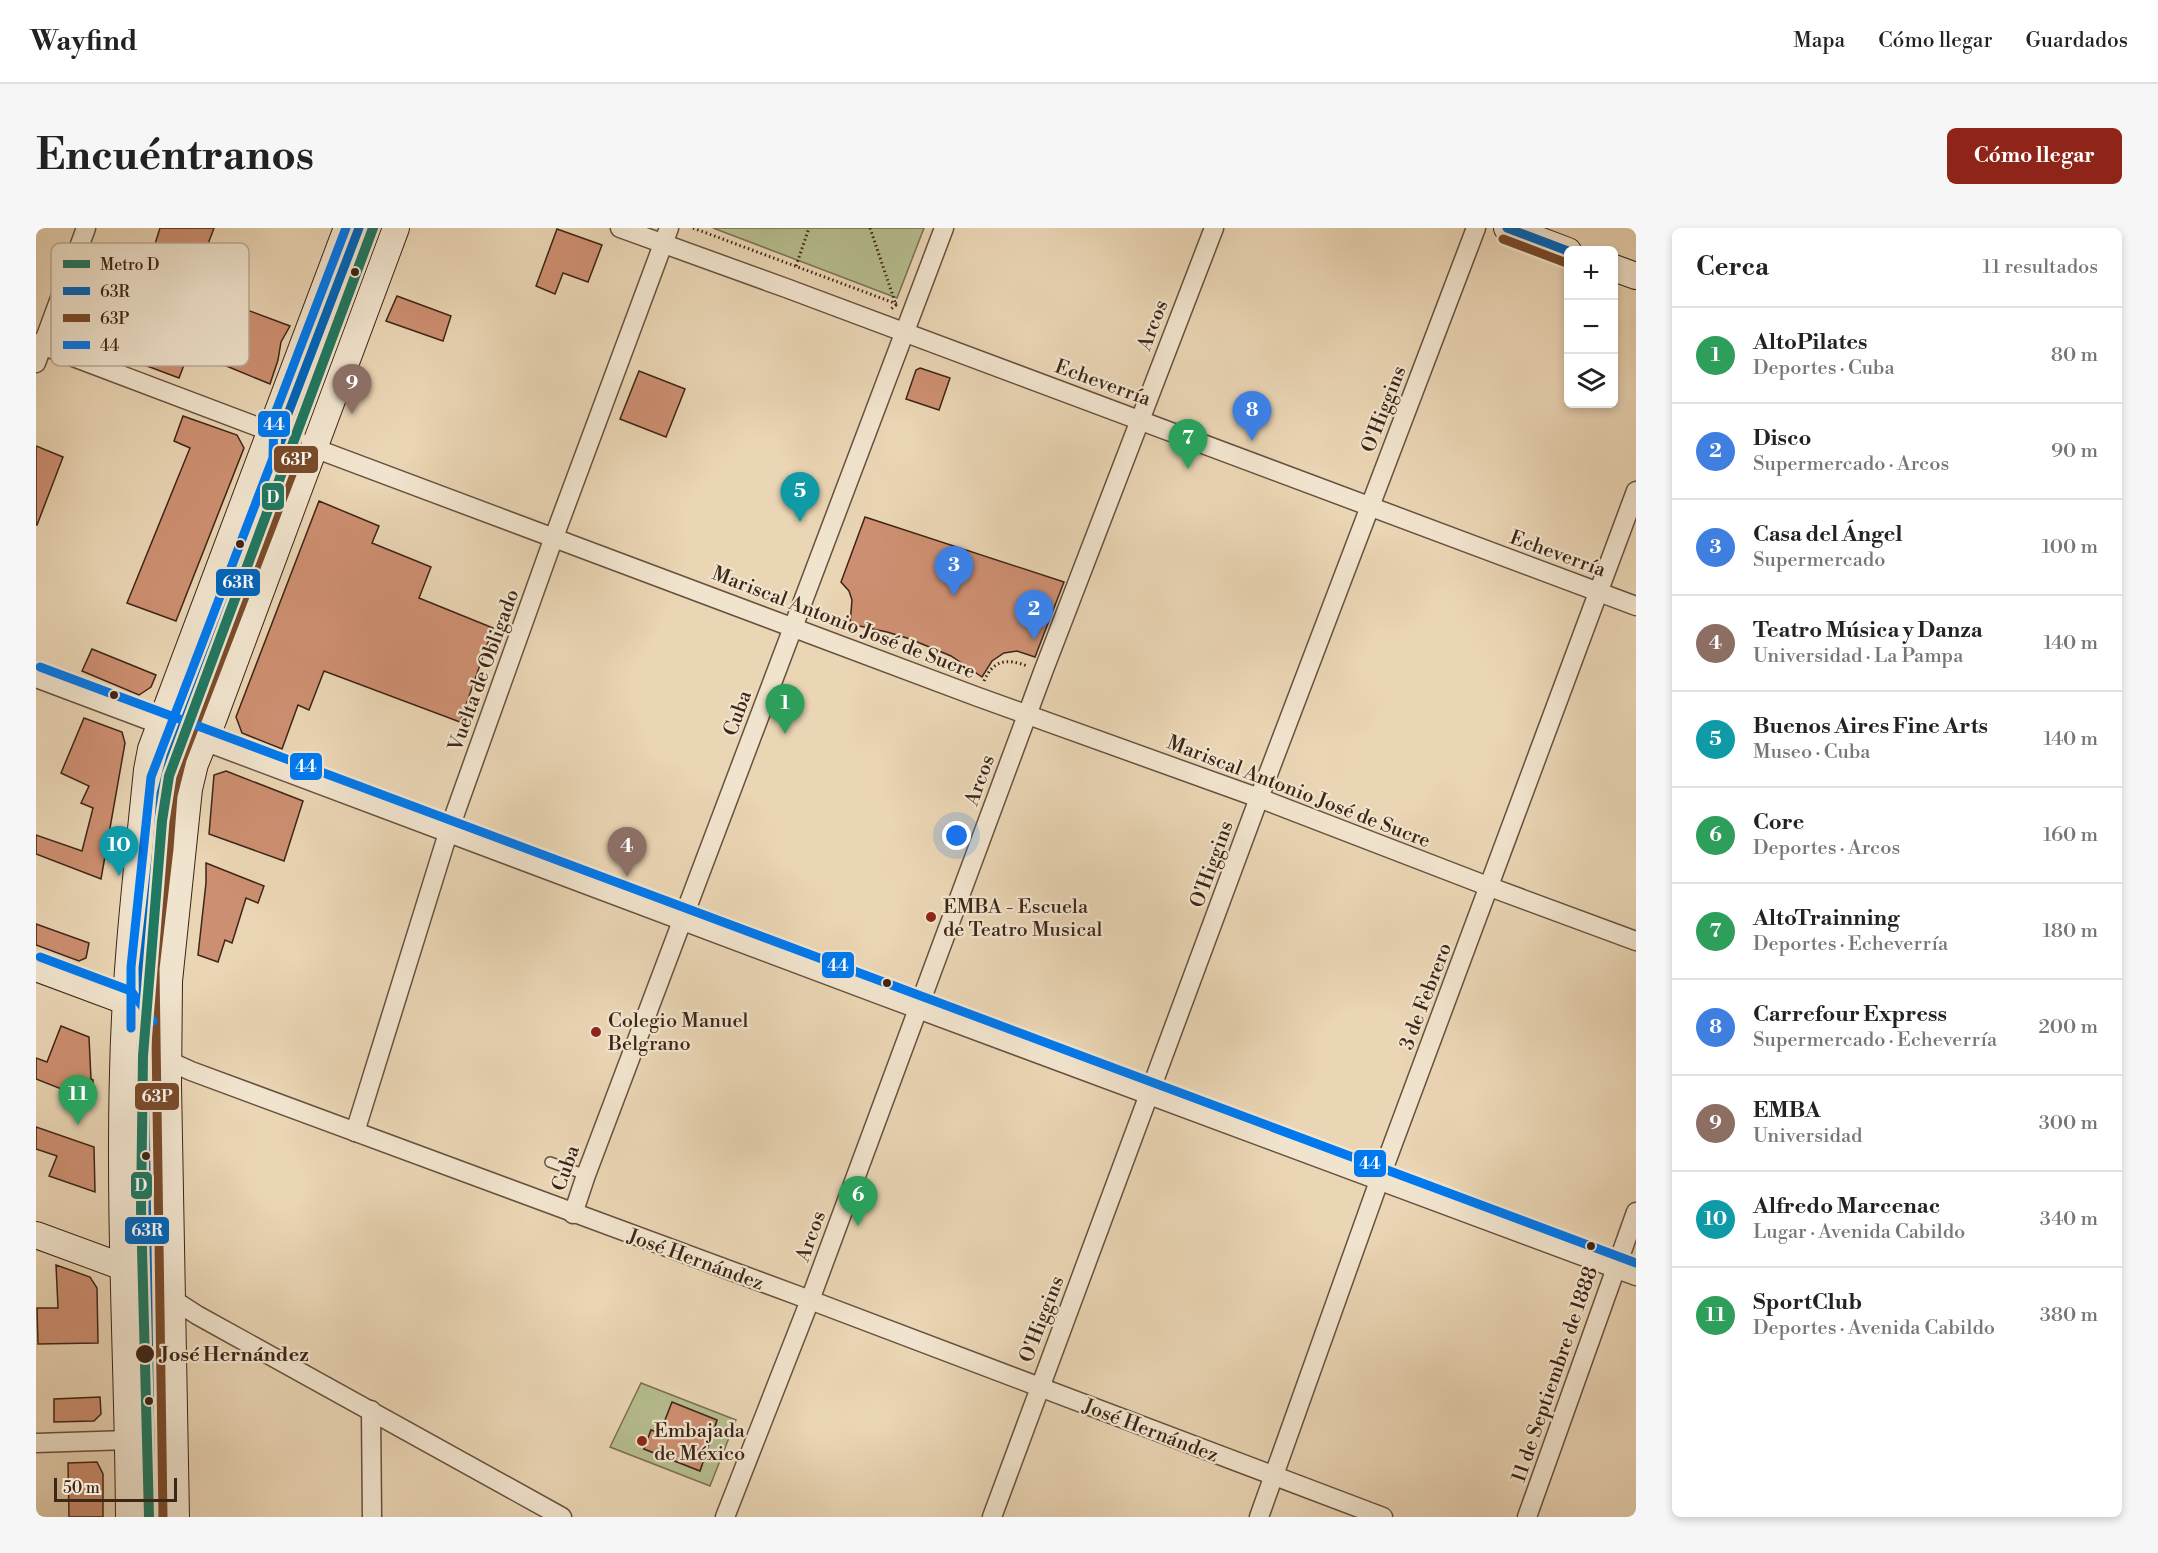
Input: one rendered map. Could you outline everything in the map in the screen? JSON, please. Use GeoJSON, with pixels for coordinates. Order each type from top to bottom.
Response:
{"type":"FeatureCollection","features":[{"type":"Feature","properties":{"kind":"main road"},"geometry":{"type":"LineString","coordinates":[[176,1517],[161,1292],[162,1053],[186,814],[193,771],[184,734],[292,439],[347,228]]}},
{"type":"Feature","properties":{"kind":"main road"},"geometry":{"type":"LineString","coordinates":[[129,1517],[129,1440],[123,1267],[125,1001],[128,951],[151,749],[184,734],[292,439],[396,228]]}},
{"type":"Feature","properties":{"kind":"main road"},"geometry":{"type":"LineString","coordinates":[[1507,228],[1564,249]]}},
{"type":"Feature","properties":{"kind":"main road"},"geometry":{"type":"LineString","coordinates":[[1618,269],[1636,276]]}},
{"type":"Feature","properties":{"kind":"main road"},"geometry":{"type":"LineString","coordinates":[[36,968],[125,1001]]}},
{"type":"Feature","properties":{"kind":"main road"},"geometry":{"type":"LineString","coordinates":[[36,1235],[123,1267]]}},
{"type":"Feature","properties":{"kind":"street"},"geometry":{"type":"LineString","coordinates":[[80,243],[86,228]]}},
{"type":"Feature","properties":{"kind":"street","name":"Echeverría"},"geometry":{"type":"LineString","coordinates":[[620,228],[666,236],[903,333],[1636,606]]}},
{"type":"Feature","properties":{"kind":"street","name":"Cuba"},"geometry":{"type":"LineString","coordinates":[[573,1214],[944,228]]}},
{"type":"Feature","properties":{"kind":"street","name":"Arcos"},"geometry":{"type":"LineString","coordinates":[[725,1517],[810,1300],[1043,672],[1214,228]]}},
{"type":"Feature","properties":{"kind":"street","name":"O'Higgins"},"geometry":{"type":"LineString","coordinates":[[992,1517],[1259,798],[1476,228]]}},
{"type":"Feature","properties":{"kind":"street","name":"Vuelta de Obligado"},"geometry":{"type":"LineString","coordinates":[[355,1132],[448,833],[554,537],[666,236]]}},
{"type":"Feature","properties":{"kind":"street"},"geometry":{"type":"LineString","coordinates":[[36,363],[39,344],[51,314]]}},
{"type":"Feature","properties":{"kind":"street","name":"Mariscal Antonio José de Sucre"},"geometry":{"type":"LineString","coordinates":[[98,366],[978,697],[1259,798],[1636,941]]}},
{"type":"Feature","properties":{"kind":"street","name":"3 de Febrero"},"geometry":{"type":"LineString","coordinates":[[1259,1517],[1379,1181],[1636,491]]}},
{"type":"Feature","properties":{"kind":"street"},"geometry":{"type":"LineString","coordinates":[[36,678],[1636,1276]]}},
{"type":"Feature","properties":{"kind":"street"},"geometry":{"type":"LineString","coordinates":[[125,1001],[162,1053]]}},
{"type":"Feature","properties":{"kind":"street","name":"José Hernández"},"geometry":{"type":"LineString","coordinates":[[162,1053],[355,1132],[810,1300],[1383,1517]]}},
{"type":"Feature","properties":{"kind":"street","name":"11 de Septiembre de 1888"},"geometry":{"type":"LineString","coordinates":[[1527,1517],[1636,1212]]}},
{"type":"Feature","properties":{"kind":"street"},"geometry":{"type":"LineString","coordinates":[[123,1267],[197,1315],[562,1517]]}},
{"type":"Feature","properties":{"kind":"street"},"geometry":{"type":"LineString","coordinates":[[371,1410],[372,1517]]}},
{"type":"Feature","properties":{"kind":"street"},"geometry":{"type":"LineString","coordinates":[[36,1443],[129,1440]]}},
{"type":"Feature","properties":{"kind":"lane"},"geometry":{"type":"LineString","coordinates":[[292,439],[286,419],[359,228]]}},
{"type":"Feature","properties":{"kind":"lane"},"geometry":{"type":"LineString","coordinates":[[292,439],[300,424],[373,228]]}},
{"type":"Feature","properties":{"kind":"lane"},"geometry":{"type":"LineString","coordinates":[[165,1517],[161,1292],[143,1028],[144,968],[161,794],[171,756],[184,734]]}},
{"type":"Feature","properties":{"kind":"lane"},"geometry":{"type":"LineString","coordinates":[[550,1162],[586,1175]]}},
{"type":"Feature","properties":{"kind":"lane"},"geometry":{"type":"LineString","coordinates":[[151,1517],[161,1292]]}},
{"type":"Feature","properties":{"kind":"path"},"geometry":{"type":"LineString","coordinates":[[693,228],[896,305]]}},
{"type":"Feature","properties":{"kind":"path"},"geometry":{"type":"LineString","coordinates":[[796,266],[809,228]]}},
{"type":"Feature","properties":{"kind":"path"},"geometry":{"type":"LineString","coordinates":[[870,228],[896,305]]}},
{"type":"Feature","properties":{"kind":"path"},"geometry":{"type":"LineString","coordinates":[[889,311],[900,299]]}},
{"type":"Feature","properties":{"kind":"path"},"geometry":{"type":"LineString","coordinates":[[998,657],[1001,662]]}},
{"type":"Feature","properties":{"kind":"path"},"geometry":{"type":"LineString","coordinates":[[978,697],[987,675],[1001,662],[1012,661],[1043,672]]}},
{"type":"Feature","properties":{"kind":"green space"},"geometry":{"type":"Polygon","coordinates":[[[713,228],[924,228],[897,298],[713,228]]]}},
{"type":"Feature","properties":{"kind":"green space"},"geometry":{"type":"Polygon","coordinates":[[[641,1383],[736,1420],[710,1486],[610,1447],[641,1383]],[[672,1403],[660,1433],[651,1430],[644,1449],[700,1471],[717,1421],[672,1403]]]}},
{"type":"Feature","properties":{"kind":"building"},"geometry":{"type":"Polygon","coordinates":[[[160,228],[214,228],[208,243],[155,243],[160,228]]]}},
{"type":"Feature","properties":{"kind":"building"},"geometry":{"type":"Polygon","coordinates":[[[557,229],[602,245],[588,282],[563,273],[555,294],[536,286],[557,229]]]}},
{"type":"Feature","properties":{"kind":"building"},"geometry":{"type":"Polygon","coordinates":[[[397,296],[451,316],[443,341],[386,321],[397,296]]]}},
{"type":"Feature","properties":{"kind":"building"},"geometry":{"type":"Polygon","coordinates":[[[249,311],[290,326],[281,342],[270,384],[226,366],[249,366],[249,311]]]}},
{"type":"Feature","properties":{"kind":"building"},"geometry":{"type":"Polygon","coordinates":[[[147,366],[184,366],[179,378],[147,366]]]}},
{"type":"Feature","properties":{"kind":"building"},"geometry":{"type":"Polygon","coordinates":[[[920,368],[950,378],[939,410],[906,399],[916,370],[920,368]]]}},
{"type":"Feature","properties":{"kind":"building"},"geometry":{"type":"Polygon","coordinates":[[[639,371],[685,389],[666,437],[620,419],[639,371]]]}},
{"type":"Feature","properties":{"kind":"building"},"geometry":{"type":"Polygon","coordinates":[[[183,416],[237,435],[244,448],[176,621],[127,603],[190,448],[174,441],[183,416]]]}},
{"type":"Feature","properties":{"kind":"building"},"geometry":{"type":"Polygon","coordinates":[[[36,446],[63,457],[37,525],[36,525],[36,446]]]}},
{"type":"Feature","properties":{"kind":"building"},"geometry":{"type":"Polygon","coordinates":[[[319,501],[379,526],[372,543],[431,567],[419,598],[493,628],[460,722],[324,671],[309,710],[298,705],[282,749],[242,733],[236,717],[319,501]]]}},
{"type":"Feature","properties":{"kind":"building"},"geometry":{"type":"Polygon","coordinates":[[[865,517],[1064,582],[1035,657],[1017,651],[1004,653],[992,661],[982,677],[951,656],[910,639],[850,624],[852,600],[849,591],[841,582],[865,517]]]}},
{"type":"Feature","properties":{"kind":"building"},"geometry":{"type":"Polygon","coordinates":[[[92,649],[156,675],[151,687],[139,695],[82,671],[92,649]]]}},
{"type":"Feature","properties":{"kind":"building"},"geometry":{"type":"Polygon","coordinates":[[[84,718],[122,732],[125,743],[101,879],[36,854],[36,835],[82,851],[93,808],[81,803],[89,786],[61,773],[84,718]]]}},
{"type":"Feature","properties":{"kind":"building"},"geometry":{"type":"Polygon","coordinates":[[[226,771],[303,801],[284,861],[209,834],[214,775],[226,771]]]}},
{"type":"Feature","properties":{"kind":"building"},"geometry":{"type":"Polygon","coordinates":[[[206,863],[264,886],[258,903],[246,898],[232,943],[225,940],[218,962],[198,955],[206,863]]]}},
{"type":"Feature","properties":{"kind":"building"},"geometry":{"type":"Polygon","coordinates":[[[36,924],[89,943],[86,958],[79,961],[36,945],[36,924]]]}},
{"type":"Feature","properties":{"kind":"building"},"geometry":{"type":"Polygon","coordinates":[[[61,1026],[89,1037],[94,1102],[36,1079],[36,1058],[47,1062],[61,1026]]]}},
{"type":"Feature","properties":{"kind":"building"},"geometry":{"type":"Polygon","coordinates":[[[36,1127],[94,1147],[95,1192],[49,1176],[57,1156],[36,1149],[36,1127]]]}},
{"type":"Feature","properties":{"kind":"building"},"geometry":{"type":"Polygon","coordinates":[[[56,1265],[90,1277],[97,1288],[98,1343],[38,1344],[37,1308],[58,1308],[56,1265]]]}},
{"type":"Feature","properties":{"kind":"building"},"geometry":{"type":"Polygon","coordinates":[[[100,1397],[101,1414],[94,1421],[54,1422],[54,1399],[100,1397]]]}},
{"type":"Feature","properties":{"kind":"building"},"geometry":{"type":"Polygon","coordinates":[[[672,1402],[717,1420],[700,1471],[644,1449],[651,1430],[660,1433],[672,1402]]]}},
{"type":"Feature","properties":{"kind":"building"},"geometry":{"type":"Polygon","coordinates":[[[97,1462],[103,1474],[103,1517],[69,1517],[68,1463],[97,1462]]]}},
{"type":"Feature","properties":{"kind":"metro line","name":"D"},"geometry":{"type":"LineString","coordinates":[[149,1517],[141,1210],[143,1056],[162,821],[169,776],[373,228]]}},
{"type":"Feature","properties":{"kind":"transit line","name":"44"},"geometry":{"type":"LineString","coordinates":[[131,1028],[131,967],[151,777],[273,458],[274,416],[346,228]]}},
{"type":"Feature","properties":{"kind":"transit line","name":"63R"},"geometry":{"type":"LineString","coordinates":[[151,1517],[143,968],[161,794],[171,756],[285,460],[286,419],[359,228]]}},
{"type":"Feature","properties":{"kind":"transit line","name":"63R"},"geometry":{"type":"LineString","coordinates":[[1507,228],[1564,249]]}},
{"type":"Feature","properties":{"kind":"transit line","name":"63P"},"geometry":{"type":"LineString","coordinates":[[163,1517],[155,969],[173,796],[182,760],[296,464],[298,421],[370,232]]}},
{"type":"Feature","properties":{"kind":"transit line","name":"63P"},"geometry":{"type":"LineString","coordinates":[[1503,239],[1564,262]]}},
{"type":"Feature","properties":{"kind":"transit line","name":"44"},"geometry":{"type":"LineString","coordinates":[[40,667],[1636,1263]]}},
{"type":"Feature","properties":{"kind":"transit line","name":"44"},"geometry":{"type":"LineString","coordinates":[[40,957],[131,991],[153,1021]]}},
{"type":"Feature","properties":{"kind":"place","name":"EMBA"},"geometry":{"type":"Point","coordinates":[352,414]}},
{"type":"Feature","properties":{"kind":"place","name":"Carrefour Express"},"geometry":{"type":"Point","coordinates":[1252,441]}},
{"type":"Feature","properties":{"kind":"place","name":"AltoTrainning"},"geometry":{"type":"Point","coordinates":[1188,469]}},
{"type":"Feature","properties":{"kind":"place","name":"Buenos Aires Fine Arts"},"geometry":{"type":"Point","coordinates":[800,522]}},
{"type":"Feature","properties":{"kind":"place","name":"Casa del Ángel"},"geometry":{"type":"Point","coordinates":[954,596]}},
{"type":"Feature","properties":{"kind":"place","name":"Disco"},"geometry":{"type":"Point","coordinates":[1034,640]}},
{"type":"Feature","properties":{"kind":"place","name":"AltoPilates"},"geometry":{"type":"Point","coordinates":[785,734]}},
{"type":"Feature","properties":{"kind":"place","name":"Alfredo Marcenac"},"geometry":{"type":"Point","coordinates":[119,876]}},
{"type":"Feature","properties":{"kind":"place","name":"Teatro Música y Danza"},"geometry":{"type":"Point","coordinates":[627,877]}},
{"type":"Feature","properties":{"kind":"place","name":"EMBA - Escuela de Teatro Musical"},"geometry":{"type":"Point","coordinates":[931,917]}},
{"type":"Feature","properties":{"kind":"place","name":"Colegio Manuel Belgrano"},"geometry":{"type":"Point","coordinates":[596,1032]}},
{"type":"Feature","properties":{"kind":"place","name":"SportClub"},"geometry":{"type":"Point","coordinates":[78,1125]}},
{"type":"Feature","properties":{"kind":"place","name":"Core"},"geometry":{"type":"Point","coordinates":[858,1226]}},
{"type":"Feature","properties":{"kind":"place","name":"José Hernández"},"geometry":{"type":"Point","coordinates":[145,1354]}},
{"type":"Feature","properties":{"kind":"place","name":"Embajada de México"},"geometry":{"type":"Point","coordinates":[642,1441]}}]}
